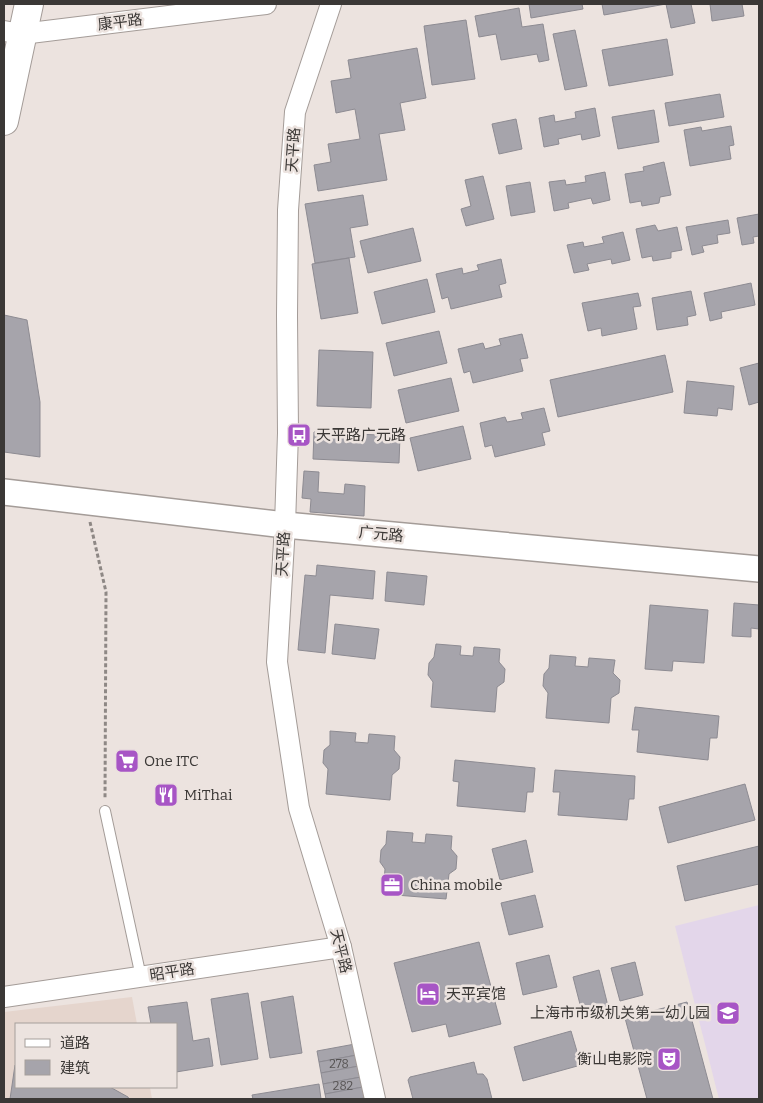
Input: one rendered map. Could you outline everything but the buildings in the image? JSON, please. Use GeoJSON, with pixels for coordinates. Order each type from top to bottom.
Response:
{"type":"FeatureCollection","features":[{"type":"Feature","properties":{"kind":"main road"},"geometry":{"type":"LineString","coordinates":[[4,121],[13,33],[29,4]]}},
{"type":"Feature","properties":{"kind":"street","name":"康平路"},"geometry":{"type":"LineString","coordinates":[[13,33],[266,4]]}},
{"type":"Feature","properties":{"kind":"street","name":"天平路"},"geometry":{"type":"LineString","coordinates":[[331,4],[295,112],[288,210],[288,433],[277,662],[299,808],[341,947],[376,1099]]}},
{"type":"Feature","properties":{"kind":"street","name":"广元路"},"geometry":{"type":"LineString","coordinates":[[4,492],[285,525],[759,569]]}},
{"type":"Feature","properties":{"kind":"street","name":"昭平路"},"geometry":{"type":"LineString","coordinates":[[4,998],[341,947]]}},
{"type":"Feature","properties":{"kind":"lane"},"geometry":{"type":"LineString","coordinates":[[105,810],[141,977]]}},
{"type":"Feature","properties":{"kind":"path"},"geometry":{"type":"LineString","coordinates":[[85,502],[106,592],[105,810]]}},
{"type":"Feature","properties":{"kind":"shaded area","name":"上海市市级机关第一幼儿园"},"geometry":{"type":"Polygon","coordinates":[[[759,905],[759,1099],[719,1099],[675,926],[759,905]]]}},
{"type":"Feature","properties":{"kind":"shaded area"},"geometry":{"type":"Polygon","coordinates":[[[132,997],[137,1023],[15,1023],[15,1088],[150,1088],[152,1099],[4,1099],[4,1012],[132,997]]]}},
{"type":"Feature","properties":{"kind":"place","name":"天平路广元路"},"geometry":{"type":"Point","coordinates":[299,435]}},
{"type":"Feature","properties":{"kind":"place","name":"One ITC"},"geometry":{"type":"Point","coordinates":[127,761]}},
{"type":"Feature","properties":{"kind":"place","name":"MiThai"},"geometry":{"type":"Point","coordinates":[166,795]}},
{"type":"Feature","properties":{"kind":"place","name":"China mobile"},"geometry":{"type":"Point","coordinates":[392,885]}},
{"type":"Feature","properties":{"kind":"place","name":"天平宾馆"},"geometry":{"type":"Point","coordinates":[428,994]}},
{"type":"Feature","properties":{"kind":"place","name":"上海市市级机关第一幼儿园"},"geometry":{"type":"Point","coordinates":[728,1013]}},
{"type":"Feature","properties":{"kind":"place","name":"衡山电影院"},"geometry":{"type":"Point","coordinates":[669,1059]}}]}
